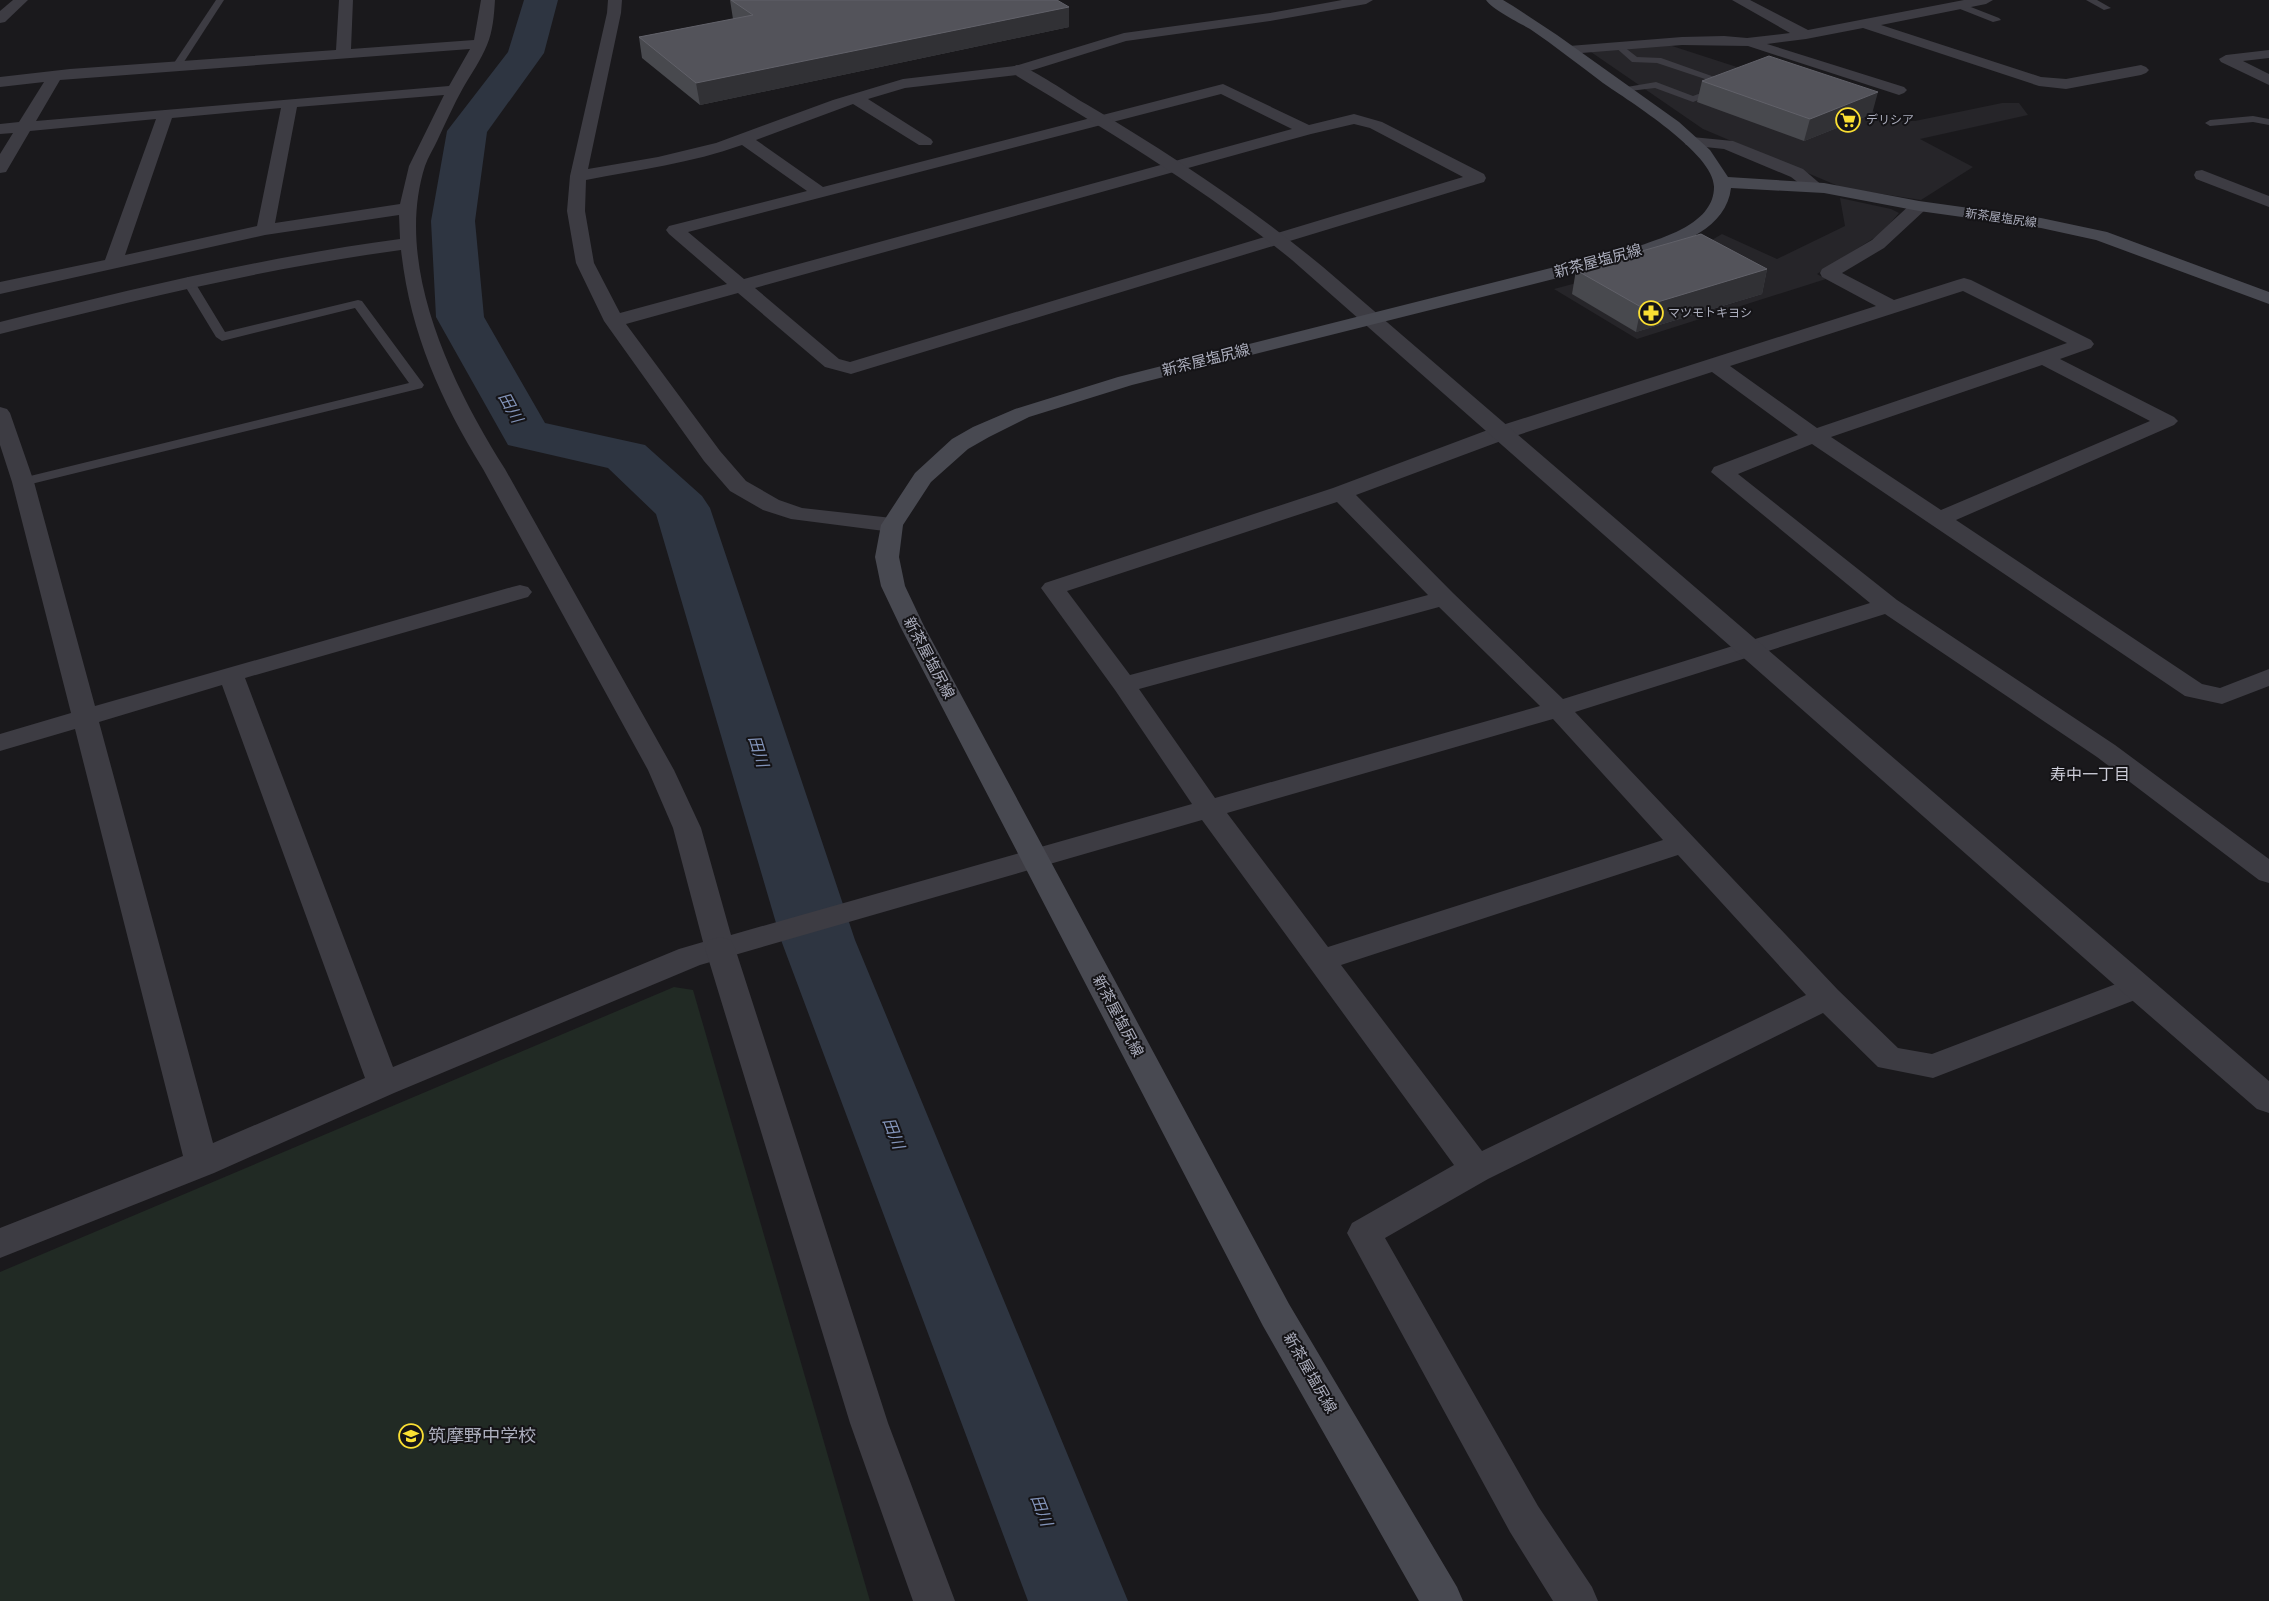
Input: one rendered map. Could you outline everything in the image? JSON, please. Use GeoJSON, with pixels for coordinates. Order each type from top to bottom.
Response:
{"type":"FeatureCollection","features":[{"type":"Feature","properties":{"kind":"main road"},"geometry":{"type":"LineString","coordinates":[[1493,0],[1569,50],[1692,142],[1714,166],[1723,182]]}},
{"type":"Feature","properties":{"kind":"main road","name":"新茶屋塩尻線"},"geometry":{"type":"LineString","coordinates":[[1442,1601],[1276,1315],[912,626],[893,586],[887,557],[892,525],[923,478],[941,460],[960,444],[1022,413],[1125,381],[1599,262],[1674,239],[1702,224],[1712,214],[1719,203],[1723,182],[1815,187],[1918,206],[2041,223],[2101,236],[2265,294]]}},
{"type":"Feature","properties":{"kind":"street"},"geometry":{"type":"LineString","coordinates":[[0,20],[21,0]]}},
{"type":"Feature","properties":{"kind":"street"},"geometry":{"type":"LineString","coordinates":[[343,53],[346,0]]}},
{"type":"Feature","properties":{"kind":"street"},"geometry":{"type":"LineString","coordinates":[[488,0],[486,20],[480,44],[454,90],[417,166],[408,208],[409,243],[414,286],[426,331],[445,381],[466,424],[494,468],[661,770],[736,945],[869,1423],[934,1601]]}},
{"type":"Feature","properties":{"kind":"street"},"geometry":{"type":"LineString","coordinates":[[615,0],[614,13],[578,176],[576,211],[585,263],[614,321],[712,456],[738,486],[771,505],[799,514],[892,525]]}},
{"type":"Feature","properties":{"kind":"street"},"geometry":{"type":"LineString","coordinates":[[578,176],[658,162],[721,147],[854,98],[903,84],[1017,70],[1124,37],[1270,17],[1366,0]]}},
{"type":"Feature","properties":{"kind":"street"},"geometry":{"type":"LineString","coordinates":[[1739,0],[1806,34]]}},
{"type":"Feature","properties":{"kind":"street"},"geometry":{"type":"LineString","coordinates":[[1569,50],[1698,41],[1747,42],[1806,34],[1986,0]]}},
{"type":"Feature","properties":{"kind":"street"},"geometry":{"type":"LineString","coordinates":[[1864,23],[2039,81],[2066,84],[2141,70]]}},
{"type":"Feature","properties":{"kind":"street"},"geometry":{"type":"LineString","coordinates":[[1747,42],[1899,90]]}},
{"type":"Feature","properties":{"kind":"street"},"geometry":{"type":"LineString","coordinates":[[0,82],[177,66],[480,44]]}},
{"type":"Feature","properties":{"kind":"street"},"geometry":{"type":"LineString","coordinates":[[2269,54],[2226,59],[2269,80]]}},
{"type":"Feature","properties":{"kind":"street"},"geometry":{"type":"LineString","coordinates":[[261,105],[272,59]]}},
{"type":"Feature","properties":{"kind":"street"},"geometry":{"type":"LineString","coordinates":[[1017,70],[1176,167],[1240,210],[1277,239],[1371,318],[2269,1100]]}},
{"type":"Feature","properties":{"kind":"street"},"geometry":{"type":"LineString","coordinates":[[0,168],[27,126],[55,76]]}},
{"type":"Feature","properties":{"kind":"street"},"geometry":{"type":"LineString","coordinates":[[614,321],[741,288],[1306,130],[1354,119],[1376,125],[1478,178],[850,368],[832,363],[741,288],[674,230],[1223,89],[1306,130]]}},
{"type":"Feature","properties":{"kind":"street"},"geometry":{"type":"LineString","coordinates":[[0,129],[166,113],[454,90]]}},
{"type":"Feature","properties":{"kind":"street"},"geometry":{"type":"LineString","coordinates":[[854,98],[925,142]]}},
{"type":"Feature","properties":{"kind":"street"},"geometry":{"type":"LineString","coordinates":[[265,230],[290,103]]}},
{"type":"Feature","properties":{"kind":"street"},"geometry":{"type":"LineString","coordinates":[[113,262],[166,113]]}},
{"type":"Feature","properties":{"kind":"street"},"geometry":{"type":"LineString","coordinates":[[744,139],[820,193]]}},
{"type":"Feature","properties":{"kind":"street"},"geometry":{"type":"LineString","coordinates":[[1692,142],[1727,144],[1796,173],[1815,187]]}},
{"type":"Feature","properties":{"kind":"street"},"geometry":{"type":"LineString","coordinates":[[2202,175],[2269,202]]}},
{"type":"Feature","properties":{"kind":"street"},"geometry":{"type":"LineString","coordinates":[[1890,306],[1829,273],[1878,244],[1918,206]]}},
{"type":"Feature","properties":{"kind":"street"},"geometry":{"type":"LineString","coordinates":[[0,288],[265,230],[408,208]]}},
{"type":"Feature","properties":{"kind":"street"},"geometry":{"type":"LineString","coordinates":[[0,328],[188,281],[298,259],[409,243]]}},
{"type":"Feature","properties":{"kind":"street"},"geometry":{"type":"LineString","coordinates":[[1476,1169],[1209,809],[1124,685],[1053,588],[1341,493],[1501,433],[1890,306],[1964,284],[2084,344],[1814,436],[1722,472],[1888,604],[2106,752],[2265,866]]}},
{"type":"Feature","properties":{"kind":"street"},"geometry":{"type":"LineString","coordinates":[[1940,519],[2167,421],[2043,358]]}},
{"type":"Feature","properties":{"kind":"street"},"geometry":{"type":"LineString","coordinates":[[1716,364],[1814,436],[2194,690],[2222,696],[2269,677]]}},
{"type":"Feature","properties":{"kind":"street"},"geometry":{"type":"LineString","coordinates":[[0,413],[23,482],[202,1163]]}},
{"type":"Feature","properties":{"kind":"street"},"geometry":{"type":"LineString","coordinates":[[1341,493],[1444,598],[1558,709],[1827,998],[1889,1058],[1933,1066],[2137,987]]}},
{"type":"Feature","properties":{"kind":"street"},"geometry":{"type":"LineString","coordinates":[[0,743],[231,674],[520,592]]}},
{"type":"Feature","properties":{"kind":"street"},"geometry":{"type":"LineString","coordinates":[[1124,685],[1444,598]]}},
{"type":"Feature","properties":{"kind":"street"},"geometry":{"type":"LineString","coordinates":[[0,1243],[202,1163],[383,1084],[690,957],[1558,709],[1888,604]]}},
{"type":"Feature","properties":{"kind":"street"},"geometry":{"type":"LineString","coordinates":[[231,674],[383,1084]]}},
{"type":"Feature","properties":{"kind":"street"},"geometry":{"type":"LineString","coordinates":[[1322,960],[1684,843]]}},
{"type":"Feature","properties":{"kind":"street"},"geometry":{"type":"LineString","coordinates":[[1577,1601],[1524,1519],[1364,1233],[1476,1169],[1827,998]]}},
{"type":"Feature","properties":{"kind":"lane"},"geometry":{"type":"LineString","coordinates":[[177,66],[220,0]]}},
{"type":"Feature","properties":{"kind":"lane"},"geometry":{"type":"LineString","coordinates":[[2090,0],[2107,8]]}},
{"type":"Feature","properties":{"kind":"lane"},"geometry":{"type":"LineString","coordinates":[[1958,5],[1996,20]]}},
{"type":"Feature","properties":{"kind":"lane"},"geometry":{"type":"LineString","coordinates":[[1619,46],[1635,60],[1658,60],[1732,85],[1693,99],[1656,85],[1624,90]]}},
{"type":"Feature","properties":{"kind":"lane"},"geometry":{"type":"LineString","coordinates":[[2210,123],[2253,119],[2269,122]]}},
{"type":"Feature","properties":{"kind":"lane"},"geometry":{"type":"LineString","coordinates":[[23,482],[417,385],[358,304],[222,337],[188,281]]}},
{"type":"Feature","properties":{"kind":"shaded area"},"geometry":{"type":"Polygon","coordinates":[[[1666,44],[1903,121],[1915,121],[2002,103],[2019,103],[2028,115],[1920,139],[1973,167],[1921,200],[1843,188],[1703,129],[1588,50],[1666,44]]]}},
{"type":"Feature","properties":{"kind":"shaded area"},"geometry":{"type":"Polygon","coordinates":[[[1840,198],[1891,209],[1899,213],[1882,233],[1817,274],[1826,279],[1637,339],[1554,289],[1655,262],[1705,244],[1722,234],[1777,259],[1845,226],[1840,198]]]}},
{"type":"Feature","properties":{"kind":"shaded area","name":"筑摩野中学校"},"geometry":{"type":"Polygon","coordinates":[[[674,987],[693,990],[870,1601],[0,1601],[0,1272],[674,987]]]}},
{"type":"Feature","properties":{"kind":"building"},"geometry":{"type":"Polygon","coordinates":[[[731,0],[1057,0],[1069,7],[696,83],[639,37],[753,15],[731,0]]]}},
{"type":"Feature","properties":{"kind":"building"},"geometry":{"type":"Polygon","coordinates":[[[1769,56],[1878,92],[1810,119],[1702,81],[1769,56]]]}},
{"type":"Feature","properties":{"kind":"building"},"geometry":{"type":"Polygon","coordinates":[[[1701,234],[1767,269],[1641,307],[1576,270],[1701,234]]]}},
{"type":"Feature","properties":{"kind":"waterway","name":"田川"},"geometry":{"type":"LineString","coordinates":[[541,0],[526,53],[467,131],[453,221],[460,317],[526,434],[626,456],[682,508],[818,940],[1078,1601]]}},
{"type":"Feature","properties":{"kind":"place","name":"デリシア"},"geometry":{"type":"Point","coordinates":[1848,120]}},
{"type":"Feature","properties":{"kind":"place","name":"マツモトキヨシ"},"geometry":{"type":"Point","coordinates":[1651,313]}},
{"type":"Feature","properties":{"kind":"place","name":"筑摩野中学校"},"geometry":{"type":"Point","coordinates":[411,1436]}},
{"type":"Feature","properties":{"kind":"district","name":"寿中一丁目"},"geometry":{"type":"Point","coordinates":[2090,774]}}]}
